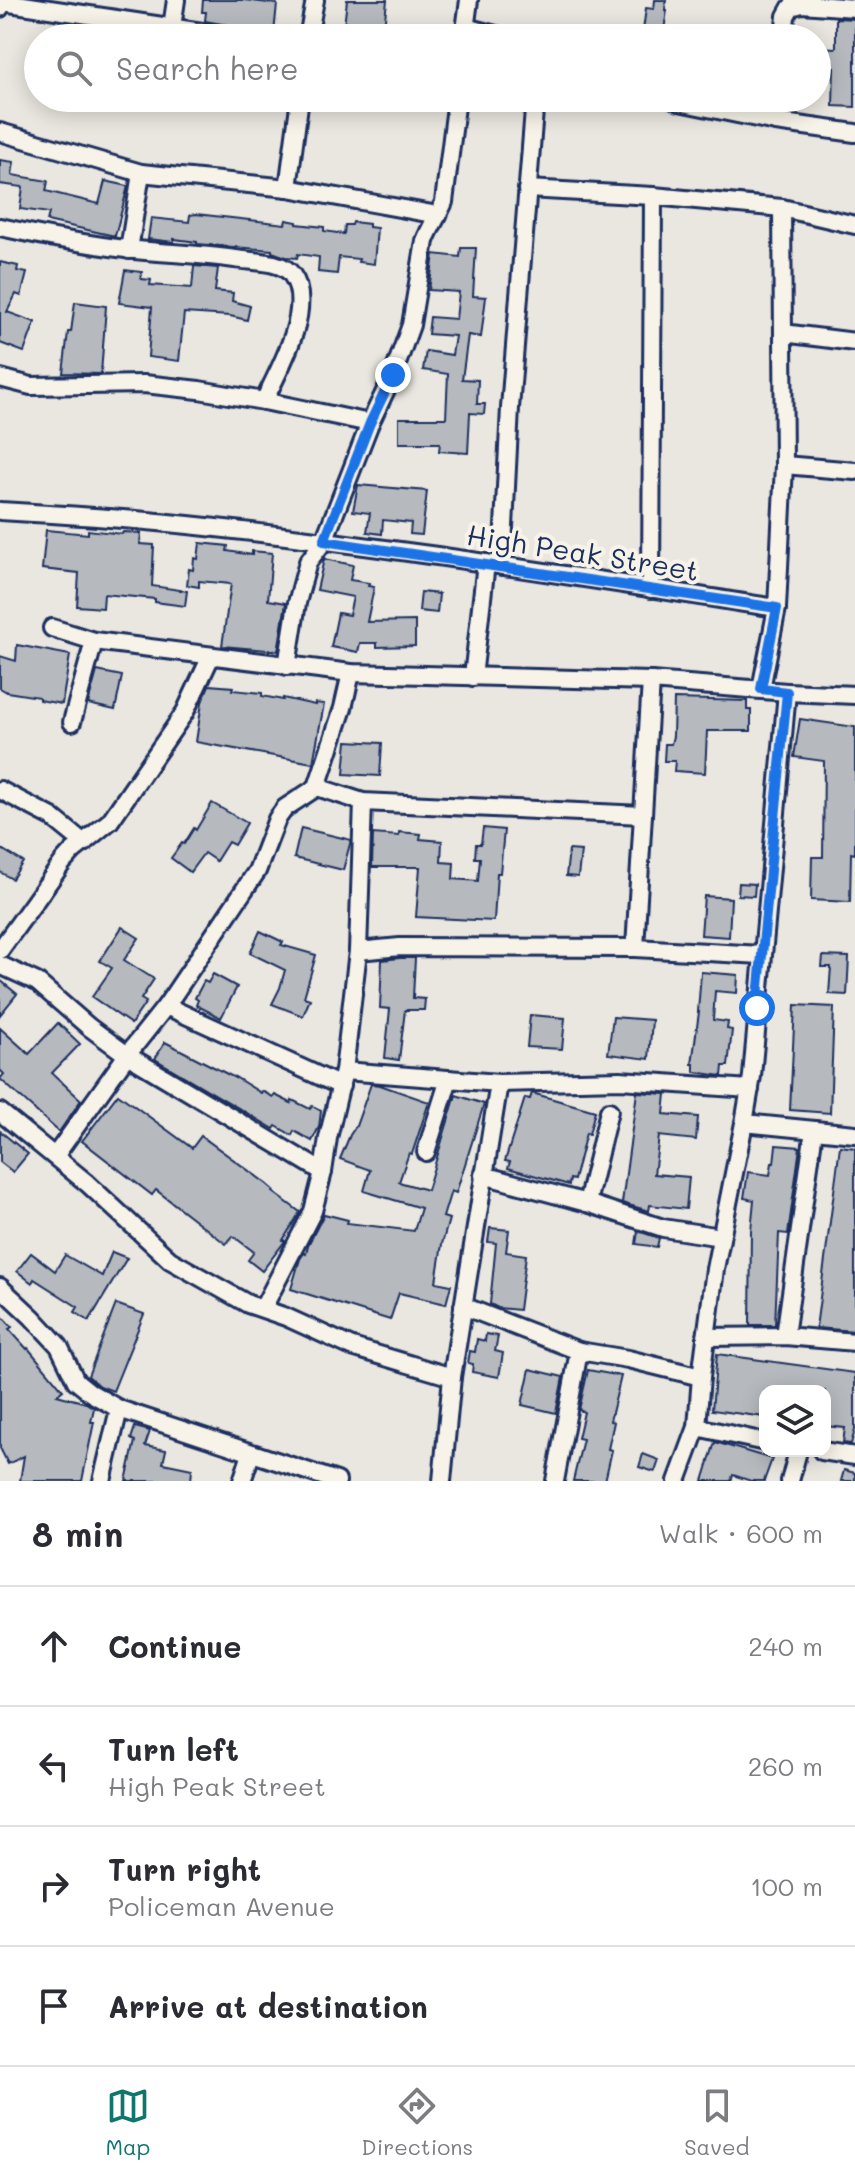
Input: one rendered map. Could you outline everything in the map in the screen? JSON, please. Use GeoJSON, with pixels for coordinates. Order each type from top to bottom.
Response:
{"type":"FeatureCollection","features":[{"type":"Feature","properties":{"kind":"street"},"geometry":{"type":"LineString","coordinates":[[172,24],[176,0]]}},
{"type":"Feature","properties":{"kind":"street"},"geometry":{"type":"LineString","coordinates":[[311,24],[315,0]]}},
{"type":"Feature","properties":{"kind":"street"},"geometry":{"type":"LineString","coordinates":[[466,24],[469,0]]}},
{"type":"Feature","properties":{"kind":"street"},"geometry":{"type":"LineString","coordinates":[[3,3],[151,24]]}},
{"type":"Feature","properties":{"kind":"street"},"geometry":{"type":"LineString","coordinates":[[785,24],[791,7],[802,4],[855,8]]}},
{"type":"Feature","properties":{"kind":"street"},"geometry":{"type":"LineString","coordinates":[[288,188],[298,112]]}},
{"type":"Feature","properties":{"kind":"street"},"geometry":{"type":"LineString","coordinates":[[287,666],[297,603],[308,562],[324,541],[411,325],[425,241],[438,215],[447,186],[455,112]]}},
{"type":"Feature","properties":{"kind":"street"},"geometry":{"type":"LineString","coordinates":[[473,677],[494,565],[534,112]]}},
{"type":"Feature","properties":{"kind":"street"},"geometry":{"type":"LineString","coordinates":[[728,112],[855,133]]}},
{"type":"Feature","properties":{"kind":"street"},"geometry":{"type":"LineString","coordinates":[[776,122],[777,112]]}},
{"type":"Feature","properties":{"kind":"street"},"geometry":{"type":"LineString","coordinates":[[0,132],[141,173],[288,188],[438,215]]}},
{"type":"Feature","properties":{"kind":"street"},"geometry":{"type":"LineString","coordinates":[[129,250],[141,173]]}},
{"type":"Feature","properties":{"kind":"street"},"geometry":{"type":"LineString","coordinates":[[527,189],[782,208],[855,225]]}},
{"type":"Feature","properties":{"kind":"street"},"geometry":{"type":"LineString","coordinates":[[651,589],[653,196]]}},
{"type":"Feature","properties":{"kind":"street"},"geometry":{"type":"LineString","coordinates":[[761,689],[777,608],[784,465],[782,208]]}},
{"type":"Feature","properties":{"kind":"street"},"geometry":{"type":"LineString","coordinates":[[0,227],[61,241],[278,265],[290,272],[298,284],[301,305],[286,358],[264,401]]}},
{"type":"Feature","properties":{"kind":"street"},"geometry":{"type":"LineString","coordinates":[[783,333],[855,342]]}},
{"type":"Feature","properties":{"kind":"street"},"geometry":{"type":"LineString","coordinates":[[0,378],[31,386],[144,384],[199,390],[370,423]]}},
{"type":"Feature","properties":{"kind":"street"},"geometry":{"type":"LineString","coordinates":[[784,465],[855,471]]}},
{"type":"Feature","properties":{"kind":"street","name":"High Peak Street"},"geometry":{"type":"LineString","coordinates":[[0,511],[156,521],[324,541],[777,608]]}},
{"type":"Feature","properties":{"kind":"street"},"geometry":{"type":"LineString","coordinates":[[52,628],[94,641],[351,673],[651,681],[855,695]]}},
{"type":"Feature","properties":{"kind":"street"},"geometry":{"type":"LineString","coordinates":[[72,722],[94,641]]}},
{"type":"Feature","properties":{"kind":"street"},"geometry":{"type":"LineString","coordinates":[[0,950],[63,862],[110,821],[185,712],[211,656]]}},
{"type":"Feature","properties":{"kind":"street"},"geometry":{"type":"LineString","coordinates":[[55,1156],[166,1006],[257,871],[277,819],[285,808],[317,787],[340,719],[351,673]]}},
{"type":"Feature","properties":{"kind":"street"},"geometry":{"type":"LineString","coordinates":[[635,948],[651,681]]}},
{"type":"Feature","properties":{"kind":"street"},"geometry":{"type":"LineString","coordinates":[[677,1481],[697,1427],[715,1269],[750,1089],[787,692]]}},
{"type":"Feature","properties":{"kind":"street"},"geometry":{"type":"LineString","coordinates":[[317,787],[363,802],[643,815]]}},
{"type":"Feature","properties":{"kind":"street"},"geometry":{"type":"LineString","coordinates":[[0,790],[52,817],[84,843]]}},
{"type":"Feature","properties":{"kind":"street"},"geometry":{"type":"LineString","coordinates":[[263,1308],[313,1211],[343,1078],[358,951],[363,802]]}},
{"type":"Feature","properties":{"kind":"street"},"geometry":{"type":"LineString","coordinates":[[358,951],[400,947],[635,948],[762,955]]}},
{"type":"Feature","properties":{"kind":"street"},"geometry":{"type":"LineString","coordinates":[[0,965],[37,982],[127,1055],[323,1172]]}},
{"type":"Feature","properties":{"kind":"street"},"geometry":{"type":"LineString","coordinates":[[166,1006],[343,1078],[499,1083],[620,1080],[750,1089]]}},
{"type":"Feature","properties":{"kind":"street"},"geometry":{"type":"LineString","coordinates":[[426,1152],[449,1079]]}},
{"type":"Feature","properties":{"kind":"street"},"geometry":{"type":"LineString","coordinates":[[442,1481],[452,1377],[499,1083]]}},
{"type":"Feature","properties":{"kind":"street"},"geometry":{"type":"LineString","coordinates":[[587,1203],[609,1111]]}},
{"type":"Feature","properties":{"kind":"street"},"geometry":{"type":"LineString","coordinates":[[0,1112],[55,1156],[170,1260],[248,1304],[352,1347],[452,1377]]}},
{"type":"Feature","properties":{"kind":"street"},"geometry":{"type":"LineString","coordinates":[[744,1123],[855,1134]]}},
{"type":"Feature","properties":{"kind":"street"},"geometry":{"type":"LineString","coordinates":[[785,1336],[814,1130]]}},
{"type":"Feature","properties":{"kind":"street"},"geometry":{"type":"LineString","coordinates":[[483,1175],[587,1203],[663,1228],[721,1237]]}},
{"type":"Feature","properties":{"kind":"street"},"geometry":{"type":"LineString","coordinates":[[0,1287],[59,1346],[76,1381],[91,1393],[119,1409],[337,1481]]}},
{"type":"Feature","properties":{"kind":"street"},"geometry":{"type":"LineString","coordinates":[[463,1306],[579,1351],[701,1377]]}},
{"type":"Feature","properties":{"kind":"street"},"geometry":{"type":"LineString","coordinates":[[706,1337],[785,1336],[855,1342]]}},
{"type":"Feature","properties":{"kind":"street"},"geometry":{"type":"LineString","coordinates":[[555,1481],[579,1351]]}},
{"type":"Feature","properties":{"kind":"street"},"geometry":{"type":"LineString","coordinates":[[102,1481],[119,1409]]}},
{"type":"Feature","properties":{"kind":"street"},"geometry":{"type":"LineString","coordinates":[[697,1427],[759,1441]]}},
{"type":"Feature","properties":{"kind":"street"},"geometry":{"type":"LineString","coordinates":[[831,1452],[855,1456]]}},
{"type":"Feature","properties":{"kind":"street"},"geometry":{"type":"LineString","coordinates":[[242,1481],[251,1454]]}},
{"type":"Feature","properties":{"kind":"street"},"geometry":{"type":"LineString","coordinates":[[790,1481],[796,1457]]}},
{"type":"Feature","properties":{"kind":"building"},"geometry":{"type":"Polygon","coordinates":[[[203,0],[277,4],[275,24],[222,24],[205,21],[206,12],[202,12],[203,0]]]}},
{"type":"Feature","properties":{"kind":"building"},"geometry":{"type":"Polygon","coordinates":[[[347,0],[387,0],[384,24],[344,24],[347,0]]]}},
{"type":"Feature","properties":{"kind":"building"},"geometry":{"type":"Polygon","coordinates":[[[655,0],[666,0],[665,24],[644,24],[646,8],[654,9],[655,0]]]}},
{"type":"Feature","properties":{"kind":"building"},"geometry":{"type":"Polygon","coordinates":[[[836,18],[855,19],[855,107],[833,106],[831,48],[836,48],[836,18]]]}},
{"type":"Feature","properties":{"kind":"building"},"geometry":{"type":"Polygon","coordinates":[[[0,160],[14,162],[12,175],[48,181],[46,191],[99,204],[105,181],[128,186],[115,236],[47,221],[49,213],[20,209],[23,187],[0,184],[0,160]]]}},
{"type":"Feature","properties":{"kind":"building"},"geometry":{"type":"Polygon","coordinates":[[[190,215],[285,224],[286,220],[344,234],[345,225],[352,225],[353,222],[369,224],[369,227],[377,228],[374,264],[339,257],[337,274],[318,272],[319,257],[298,254],[297,258],[286,257],[272,250],[148,239],[151,218],[189,222],[190,215]]]}},
{"type":"Feature","properties":{"kind":"building"},"geometry":{"type":"Polygon","coordinates":[[[461,248],[476,248],[473,296],[486,297],[481,337],[468,335],[462,379],[478,380],[477,404],[485,404],[484,414],[470,413],[468,453],[439,451],[440,443],[399,443],[399,418],[446,418],[448,374],[423,370],[426,351],[452,355],[455,336],[428,334],[430,317],[456,319],[459,292],[429,290],[434,254],[460,257],[461,248]]]}},
{"type":"Feature","properties":{"kind":"building"},"geometry":{"type":"Polygon","coordinates":[[[0,262],[18,266],[17,271],[27,273],[21,296],[16,294],[7,312],[35,322],[24,352],[0,343],[0,262]]]}},
{"type":"Feature","properties":{"kind":"building"},"geometry":{"type":"Polygon","coordinates":[[[194,266],[218,268],[215,291],[233,293],[232,301],[250,306],[247,320],[184,313],[179,361],[148,357],[152,307],[119,303],[125,270],[142,272],[141,279],[151,280],[150,285],[192,288],[194,266]]]}},
{"type":"Feature","properties":{"kind":"building"},"geometry":{"type":"Polygon","coordinates":[[[75,302],[106,306],[101,374],[63,373],[75,302]]]}},
{"type":"Feature","properties":{"kind":"building"},"geometry":{"type":"Polygon","coordinates":[[[358,485],[427,491],[422,535],[410,534],[411,523],[383,520],[382,534],[367,532],[370,513],[353,511],[358,485]]]}},
{"type":"Feature","properties":{"kind":"building"},"geometry":{"type":"Polygon","coordinates":[[[46,530],[88,534],[88,530],[141,533],[140,544],[154,545],[152,586],[187,591],[185,606],[155,602],[155,599],[104,594],[103,608],[77,606],[79,573],[42,569],[46,530]]]}},
{"type":"Feature","properties":{"kind":"building"},"geometry":{"type":"Polygon","coordinates":[[[200,543],[228,546],[227,551],[252,555],[252,551],[272,553],[268,600],[286,603],[278,651],[222,646],[231,584],[199,581],[199,587],[187,585],[189,569],[193,570],[194,558],[198,559],[200,543]]]}},
{"type":"Feature","properties":{"kind":"building"},"geometry":{"type":"Polygon","coordinates":[[[324,559],[353,565],[350,580],[369,583],[368,586],[374,587],[367,622],[415,621],[415,646],[377,647],[377,643],[360,643],[358,652],[331,647],[338,613],[349,615],[353,597],[317,590],[324,559]]]}},
{"type":"Feature","properties":{"kind":"building"},"geometry":{"type":"Polygon","coordinates":[[[421,592],[439,594],[437,613],[419,611],[421,592]]]}},
{"type":"Feature","properties":{"kind":"building"},"geometry":{"type":"Polygon","coordinates":[[[17,645],[70,655],[62,704],[0,688],[0,656],[16,661],[17,645]]]}},
{"type":"Feature","properties":{"kind":"building"},"geometry":{"type":"Polygon","coordinates":[[[97,671],[122,676],[115,710],[88,704],[97,671]]]}},
{"type":"Feature","properties":{"kind":"building"},"geometry":{"type":"Polygon","coordinates":[[[209,685],[233,687],[232,690],[262,693],[262,696],[283,700],[324,704],[313,763],[196,742],[202,702],[209,685]]]}},
{"type":"Feature","properties":{"kind":"building"},"geometry":{"type":"Polygon","coordinates":[[[674,699],[747,701],[747,710],[751,710],[751,731],[707,731],[705,773],[674,771],[675,761],[664,761],[665,744],[671,744],[673,736],[674,699]]]}},
{"type":"Feature","properties":{"kind":"building"},"geometry":{"type":"Polygon","coordinates":[[[800,719],[855,727],[855,854],[851,853],[850,902],[811,900],[812,857],[823,857],[824,761],[794,757],[800,719]]]}},
{"type":"Feature","properties":{"kind":"building"},"geometry":{"type":"Polygon","coordinates":[[[347,741],[382,743],[380,776],[344,774],[347,741]]]}},
{"type":"Feature","properties":{"kind":"building"},"geometry":{"type":"Polygon","coordinates":[[[212,803],[247,823],[234,845],[228,842],[216,861],[204,853],[190,872],[171,858],[194,828],[196,830],[212,803]]]}},
{"type":"Feature","properties":{"kind":"building"},"geometry":{"type":"Polygon","coordinates":[[[301,828],[351,840],[343,870],[294,858],[301,828]]]}},
{"type":"Feature","properties":{"kind":"building"},"geometry":{"type":"Polygon","coordinates":[[[483,828],[504,830],[494,921],[416,917],[420,867],[372,867],[373,834],[421,834],[420,839],[442,841],[441,862],[454,863],[453,879],[478,881],[480,858],[475,858],[476,844],[481,844],[483,828]]]}},
{"type":"Feature","properties":{"kind":"building"},"geometry":{"type":"Polygon","coordinates":[[[0,848],[23,862],[12,879],[0,872],[0,848]]]}},
{"type":"Feature","properties":{"kind":"building"},"geometry":{"type":"Polygon","coordinates":[[[569,850],[581,851],[578,877],[566,876],[569,850]]]}},
{"type":"Feature","properties":{"kind":"building"},"geometry":{"type":"Polygon","coordinates":[[[739,883],[755,884],[754,896],[738,895],[739,883]]]}},
{"type":"Feature","properties":{"kind":"building"},"geometry":{"type":"Polygon","coordinates":[[[704,896],[731,898],[729,937],[701,935],[704,896]]]}},
{"type":"Feature","properties":{"kind":"building"},"geometry":{"type":"Polygon","coordinates":[[[122,927],[139,938],[124,960],[154,979],[141,999],[146,1002],[131,1024],[92,997],[112,968],[100,961],[122,927]]]}},
{"type":"Feature","properties":{"kind":"building"},"geometry":{"type":"Polygon","coordinates":[[[260,931],[283,942],[281,945],[316,955],[304,997],[310,999],[303,1016],[272,1004],[285,970],[250,953],[260,931]]]}},
{"type":"Feature","properties":{"kind":"building"},"geometry":{"type":"Polygon","coordinates":[[[823,956],[849,957],[847,995],[829,994],[831,967],[822,967],[823,956]]]}},
{"type":"Feature","properties":{"kind":"building"},"geometry":{"type":"Polygon","coordinates":[[[415,958],[413,998],[425,999],[424,1010],[405,1010],[399,1060],[385,1058],[390,1009],[380,1008],[382,960],[415,958]]]}},
{"type":"Feature","properties":{"kind":"building"},"geometry":{"type":"Polygon","coordinates":[[[701,972],[738,975],[737,993],[715,991],[713,1020],[728,1022],[727,1029],[732,1030],[728,1066],[723,1066],[722,1076],[694,1072],[692,1064],[701,972]]]}},
{"type":"Feature","properties":{"kind":"building"},"geometry":{"type":"Polygon","coordinates":[[[213,974],[237,987],[221,1018],[196,1005],[198,1000],[195,998],[204,981],[208,983],[213,974]]]}},
{"type":"Feature","properties":{"kind":"building"},"geometry":{"type":"Polygon","coordinates":[[[0,980],[17,994],[0,1015],[0,980]]]}},
{"type":"Feature","properties":{"kind":"building"},"geometry":{"type":"Polygon","coordinates":[[[795,1005],[834,1007],[830,1113],[790,1110],[795,1005]]]}},
{"type":"Feature","properties":{"kind":"building"},"geometry":{"type":"Polygon","coordinates":[[[530,1015],[565,1018],[562,1049],[527,1047],[530,1015]]]}},
{"type":"Feature","properties":{"kind":"building"},"geometry":{"type":"Polygon","coordinates":[[[613,1017],[652,1020],[649,1059],[608,1054],[613,1017]]]}},
{"type":"Feature","properties":{"kind":"building"},"geometry":{"type":"Polygon","coordinates":[[[58,1023],[80,1044],[52,1073],[81,1100],[59,1132],[0,1079],[4,1074],[0,1070],[0,1028],[29,1054],[58,1023]]]}},
{"type":"Feature","properties":{"kind":"building"},"geometry":{"type":"Polygon","coordinates":[[[165,1042],[261,1093],[321,1111],[319,1127],[312,1141],[294,1131],[292,1135],[276,1126],[274,1129],[155,1059],[165,1042]]]}},
{"type":"Feature","properties":{"kind":"building"},"geometry":{"type":"Polygon","coordinates":[[[371,1084],[429,1102],[399,1182],[427,1190],[456,1095],[484,1104],[456,1193],[451,1191],[443,1217],[449,1219],[436,1282],[451,1285],[446,1304],[399,1293],[390,1320],[291,1289],[300,1259],[306,1254],[324,1214],[348,1220],[347,1223],[414,1231],[421,1208],[364,1191],[370,1170],[340,1159],[371,1084]]]}},
{"type":"Feature","properties":{"kind":"building"},"geometry":{"type":"Polygon","coordinates":[[[637,1092],[666,1094],[664,1114],[698,1117],[696,1140],[659,1136],[654,1174],[689,1177],[686,1209],[650,1205],[649,1211],[622,1203],[637,1092]]]}},
{"type":"Feature","properties":{"kind":"building"},"geometry":{"type":"Polygon","coordinates":[[[532,1093],[595,1111],[574,1180],[570,1179],[569,1185],[508,1168],[510,1162],[505,1161],[525,1098],[530,1099],[532,1093]]]}},
{"type":"Feature","properties":{"kind":"building"},"geometry":{"type":"Polygon","coordinates":[[[118,1094],[192,1148],[201,1136],[300,1212],[285,1241],[262,1271],[248,1260],[254,1252],[233,1236],[226,1244],[156,1190],[152,1195],[82,1141],[118,1094]]]}},
{"type":"Feature","properties":{"kind":"building"},"geometry":{"type":"Polygon","coordinates":[[[0,1131],[28,1154],[13,1172],[0,1162],[0,1131]]]}},
{"type":"Feature","properties":{"kind":"building"},"geometry":{"type":"Polygon","coordinates":[[[776,1145],[800,1147],[788,1234],[779,1233],[775,1325],[750,1325],[754,1200],[744,1198],[748,1172],[770,1175],[776,1145]]]}},
{"type":"Feature","properties":{"kind":"building"},"geometry":{"type":"Polygon","coordinates":[[[840,1146],[855,1148],[855,1331],[816,1328],[840,1146]]]}},
{"type":"Feature","properties":{"kind":"building"},"geometry":{"type":"Polygon","coordinates":[[[490,1228],[509,1230],[506,1252],[526,1255],[519,1310],[490,1304],[496,1243],[488,1242],[490,1228]]]}},
{"type":"Feature","properties":{"kind":"building"},"geometry":{"type":"Polygon","coordinates":[[[638,1231],[659,1238],[657,1247],[636,1244],[638,1231]]]}},
{"type":"Feature","properties":{"kind":"building"},"geometry":{"type":"Polygon","coordinates":[[[112,1252],[127,1258],[89,1321],[75,1312],[78,1307],[34,1279],[32,1283],[17,1271],[31,1253],[55,1271],[65,1255],[102,1276],[112,1252]]]}},
{"type":"Feature","properties":{"kind":"building"},"geometry":{"type":"Polygon","coordinates":[[[116,1304],[144,1314],[113,1391],[100,1386],[88,1376],[116,1304]]]}},
{"type":"Feature","properties":{"kind":"building"},"geometry":{"type":"Polygon","coordinates":[[[0,1314],[12,1327],[9,1329],[63,1390],[57,1395],[94,1408],[82,1481],[20,1481],[24,1456],[8,1464],[0,1448],[0,1314]]]}},
{"type":"Feature","properties":{"kind":"building"},"geometry":{"type":"Polygon","coordinates":[[[486,1334],[498,1336],[495,1351],[503,1353],[499,1377],[472,1372],[473,1364],[468,1363],[470,1351],[475,1352],[477,1339],[485,1341],[486,1334]]]}},
{"type":"Feature","properties":{"kind":"building"},"geometry":{"type":"Polygon","coordinates":[[[717,1354],[855,1373],[855,1430],[851,1444],[843,1443],[845,1428],[831,1427],[831,1385],[759,1385],[759,1416],[712,1410],[717,1354]]]}},
{"type":"Feature","properties":{"kind":"building"},"geometry":{"type":"Polygon","coordinates":[[[530,1369],[563,1377],[556,1413],[522,1405],[530,1369]]]}},
{"type":"Feature","properties":{"kind":"building"},"geometry":{"type":"Polygon","coordinates":[[[588,1370],[621,1376],[610,1421],[614,1422],[608,1449],[612,1450],[605,1481],[573,1481],[583,1439],[578,1438],[584,1412],[579,1410],[588,1370]]]}},
{"type":"Feature","properties":{"kind":"building"},"geometry":{"type":"Polygon","coordinates":[[[135,1427],[150,1431],[145,1446],[166,1450],[163,1463],[192,1469],[191,1481],[126,1481],[135,1427]]]}},
{"type":"Feature","properties":{"kind":"building"},"geometry":{"type":"Polygon","coordinates":[[[715,1442],[772,1459],[764,1481],[751,1481],[733,1475],[731,1481],[703,1481],[715,1442]]]}},
{"type":"Feature","properties":{"kind":"building"},"geometry":{"type":"Polygon","coordinates":[[[643,1454],[659,1460],[655,1472],[639,1467],[643,1454]]]}},
{"type":"Feature","properties":{"kind":"building"},"geometry":{"type":"Polygon","coordinates":[[[844,1470],[855,1473],[855,1481],[841,1481],[844,1470]]]}},
{"type":"Feature","properties":{"kind":"route"},"geometry":{"type":"LineString","coordinates":[[393,375],[370,423],[324,541],[777,608],[761,689],[787,692],[757,1008]]}}]}
